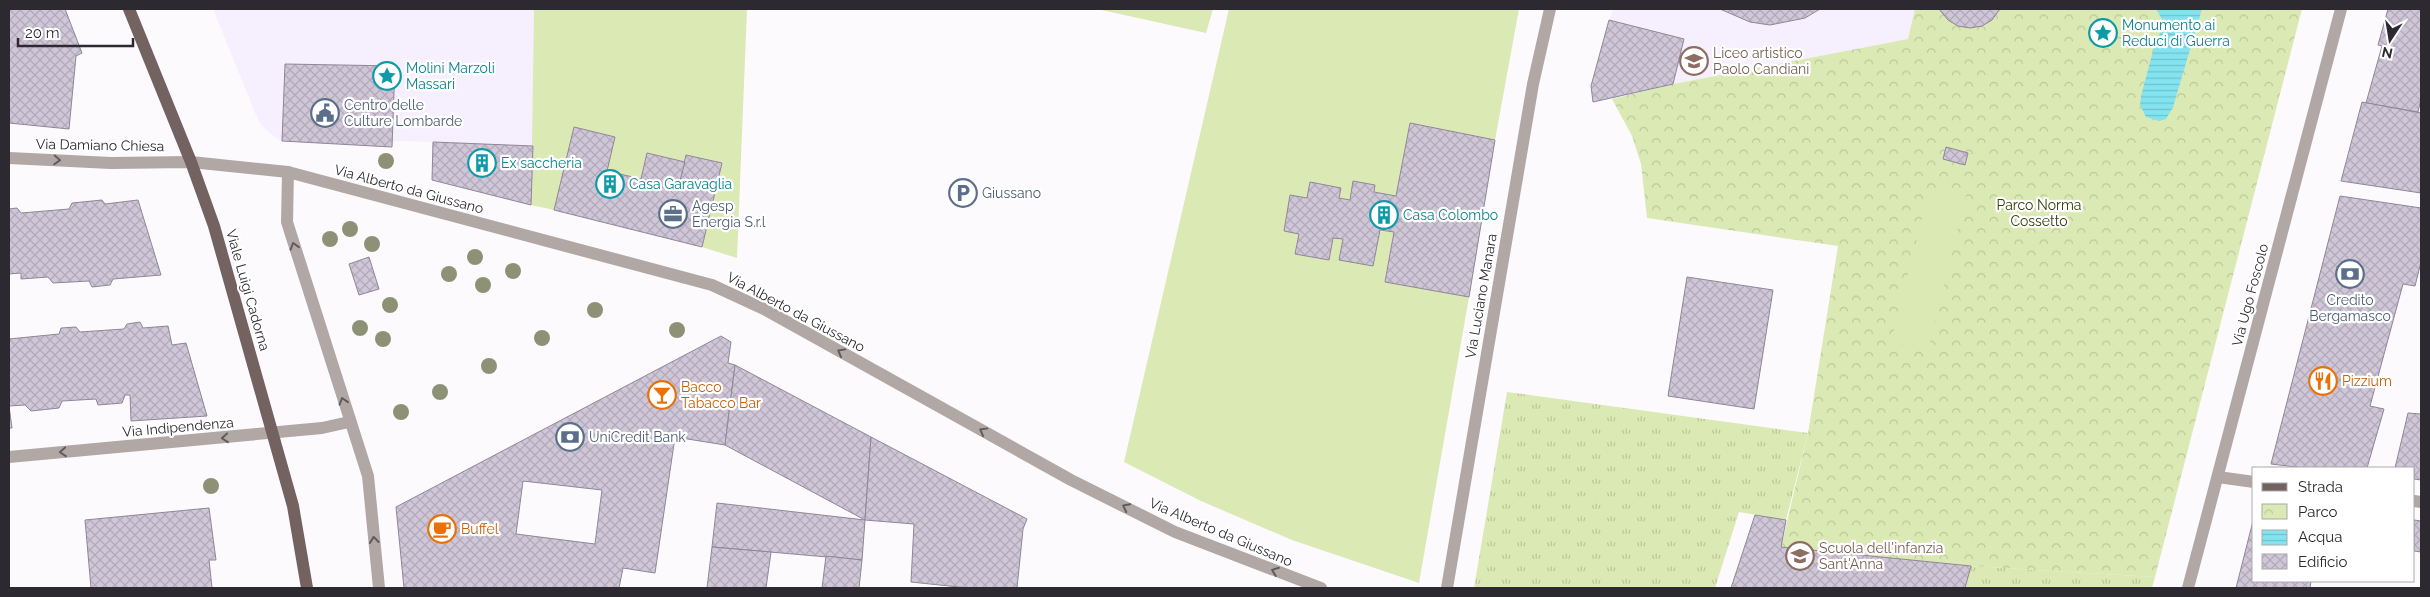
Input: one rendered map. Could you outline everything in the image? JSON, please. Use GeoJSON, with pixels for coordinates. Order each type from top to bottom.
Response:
{"type":"FeatureCollection","features":[{"type":"Feature","properties":{"kind":"main road","name":"Viale Luigi Cadorna"},"geometry":{"type":"LineString","coordinates":[[129,9],[191,162],[214,226],[293,506],[307,588]]}},
{"type":"Feature","properties":{"kind":"street","name":"Via Luciano Manara"},"geometry":{"type":"LineString","coordinates":[[1447,588],[1536,73],[1550,9]]}},
{"type":"Feature","properties":{"kind":"street","name":"Via Ugo Foscolo"},"geometry":{"type":"LineString","coordinates":[[2188,588],[2341,9]]}},
{"type":"Feature","properties":{"kind":"street","name":"Via Damiano Chiesa"},"geometry":{"type":"LineString","coordinates":[[9,158],[111,163],[191,162]]}},
{"type":"Feature","properties":{"kind":"street","name":"Via Alberto da Giussano"},"geometry":{"type":"LineString","coordinates":[[191,162],[288,172],[712,285],[734,294],[1071,480],[1175,532],[1321,588]]}},
{"type":"Feature","properties":{"kind":"street"},"geometry":{"type":"LineString","coordinates":[[288,172],[287,222],[349,422],[368,476],[379,588]]}},
{"type":"Feature","properties":{"kind":"street","name":"Via Indipendenza"},"geometry":{"type":"LineString","coordinates":[[9,457],[322,428],[349,422]]}},
{"type":"Feature","properties":{"kind":"street"},"geometry":{"type":"LineString","coordinates":[[2218,477],[2252,482]]}},
{"type":"Feature","properties":{"kind":"shaded area","name":"Molini Marzoli Massari"},"geometry":{"type":"Polygon","coordinates":[[[213,9],[534,9],[531,205],[432,180],[433,142],[394,141],[392,147],[282,141],[276,138],[261,125],[256,115],[213,9]]]}},
{"type":"Feature","properties":{"kind":"shaded area","name":"Liceo artistico Paolo Candiani"},"geometry":{"type":"Polygon","coordinates":[[[1613,9],[1915,9],[1908,39],[1673,84],[1593,102],[1591,86],[1613,9]]]}},
{"type":"Feature","properties":{"kind":"green space"},"geometry":{"type":"Polygon","coordinates":[[[534,9],[747,9],[737,258],[702,247],[722,163],[686,155],[685,162],[648,153],[641,179],[607,171],[615,137],[574,127],[554,210],[531,205],[534,9]]]}},
{"type":"Feature","properties":{"kind":"green space"},"geometry":{"type":"Polygon","coordinates":[[[1097,9],[1213,9],[1206,33],[1097,9]]]}},
{"type":"Feature","properties":{"kind":"green space"},"geometry":{"type":"Polygon","coordinates":[[[1229,9],[1519,9],[1495,140],[1410,123],[1396,196],[1374,192],[1375,185],[1354,181],[1350,200],[1339,198],[1341,188],[1310,182],[1307,198],[1290,195],[1284,231],[1299,234],[1295,254],[1328,260],[1333,238],[1349,238],[1386,231],[1394,232],[1385,282],[1469,297],[1419,583],[1292,540],[1201,501],[1124,462],[1229,9]]]}},
{"type":"Feature","properties":{"kind":"green space","name":"Parco Norma Cossetto"},"geometry":{"type":"Polygon","coordinates":[[[1915,9],[2302,9],[2155,577],[1971,566],[1781,547],[1808,433],[1838,246],[1647,218],[1641,164],[1632,136],[1612,99],[1673,84],[1908,39],[1915,9]]]}},
{"type":"Feature","properties":{"kind":"green space"},"geometry":{"type":"Polygon","coordinates":[[[1930,187],[1966,196],[1928,351],[1891,342],[1930,187]]]}},
{"type":"Feature","properties":{"kind":"green space"},"geometry":{"type":"Polygon","coordinates":[[[1507,392],[1808,433],[1786,520],[1739,512],[1715,588],[1474,588],[1507,392]]]}},
{"type":"Feature","properties":{"kind":"green space"},"geometry":{"type":"Polygon","coordinates":[[[1971,566],[2155,577],[2152,588],[1965,588],[1971,566]]]}},
{"type":"Feature","properties":{"kind":"water"},"geometry":{"type":"Polygon","coordinates":[[[2156,9],[2202,9],[2173,107],[2166,119],[2159,121],[2146,117],[2140,105],[2153,51],[2163,26],[2163,21],[2156,9]]]}},
{"type":"Feature","properties":{"kind":"building"},"geometry":{"type":"Polygon","coordinates":[[[9,9],[65,9],[82,53],[76,56],[69,129],[9,123],[9,9]]]}},
{"type":"Feature","properties":{"kind":"building"},"geometry":{"type":"Polygon","coordinates":[[[1720,9],[1820,9],[1805,18],[1770,25],[1750,22],[1720,9]]]}},
{"type":"Feature","properties":{"kind":"building"},"geometry":{"type":"Polygon","coordinates":[[[1939,9],[2000,9],[1992,20],[1982,26],[1970,28],[1958,26],[1948,20],[1939,9]]]}},
{"type":"Feature","properties":{"kind":"building"},"geometry":{"type":"Polygon","coordinates":[[[2388,9],[2421,9],[2421,99],[2418,112],[2366,103],[2382,46],[2378,45],[2388,9]]]}},
{"type":"Feature","properties":{"kind":"building"},"geometry":{"type":"Polygon","coordinates":[[[1609,20],[1684,39],[1673,84],[1593,102],[1591,86],[1609,20]]]}},
{"type":"Feature","properties":{"kind":"building"},"geometry":{"type":"Polygon","coordinates":[[[285,64],[395,66],[392,147],[282,141],[285,64]]]}},
{"type":"Feature","properties":{"kind":"building"},"geometry":{"type":"Polygon","coordinates":[[[2362,102],[2421,113],[2421,193],[2341,181],[2362,102]]]}},
{"type":"Feature","properties":{"kind":"building","name":"Casa Colombo"},"geometry":{"type":"Polygon","coordinates":[[[1410,123],[1495,140],[1469,297],[1385,282],[1394,232],[1380,230],[1373,266],[1339,260],[1343,239],[1333,238],[1329,260],[1295,254],[1299,234],[1284,231],[1290,195],[1307,198],[1310,182],[1341,188],[1339,198],[1350,200],[1353,181],[1375,185],[1374,192],[1396,196],[1410,123]]]}},
{"type":"Feature","properties":{"kind":"building","name":"Casa Garavaglia"},"geometry":{"type":"Polygon","coordinates":[[[574,127],[615,137],[607,171],[678,188],[686,155],[722,163],[702,247],[554,210],[574,127]]]}},
{"type":"Feature","properties":{"kind":"building","name":"Ex saccheria"},"geometry":{"type":"Polygon","coordinates":[[[433,142],[533,146],[531,205],[432,180],[433,142]]]}},
{"type":"Feature","properties":{"kind":"building"},"geometry":{"type":"Polygon","coordinates":[[[1946,147],[1968,153],[1965,165],[1943,159],[1946,147]]]}},
{"type":"Feature","properties":{"kind":"building","name":"Casa Garavaglia"},"geometry":{"type":"Polygon","coordinates":[[[647,153],[685,162],[678,188],[641,179],[647,153]]]}},
{"type":"Feature","properties":{"kind":"building"},"geometry":{"type":"Polygon","coordinates":[[[2340,196],[2421,208],[2421,262],[2415,286],[2403,284],[2370,406],[2384,409],[2367,467],[2296,467],[2271,464],[2340,196]]]}},
{"type":"Feature","properties":{"kind":"building"},"geometry":{"type":"Polygon","coordinates":[[[102,200],[105,204],[138,200],[161,275],[113,279],[110,285],[92,287],[89,281],[53,283],[48,277],[21,279],[21,273],[9,274],[9,209],[17,208],[21,213],[69,209],[72,203],[102,200]]]}},
{"type":"Feature","properties":{"kind":"building"},"geometry":{"type":"Polygon","coordinates":[[[369,257],[379,289],[359,295],[349,264],[369,257]]]}},
{"type":"Feature","properties":{"kind":"building"},"geometry":{"type":"Polygon","coordinates":[[[1687,277],[1773,290],[1754,409],[1668,396],[1687,277]]]}},
{"type":"Feature","properties":{"kind":"building"},"geometry":{"type":"Polygon","coordinates":[[[140,322],[143,328],[168,326],[172,345],[186,343],[207,416],[131,421],[130,395],[125,395],[122,403],[98,405],[96,399],[62,401],[59,408],[31,411],[25,405],[9,406],[9,339],[59,334],[61,328],[76,327],[80,332],[124,329],[127,324],[140,322]]]}},
{"type":"Feature","properties":{"kind":"building"},"geometry":{"type":"Polygon","coordinates":[[[721,336],[731,342],[728,363],[735,365],[725,445],[675,437],[655,573],[623,568],[619,588],[404,588],[396,507],[721,336]],[[523,481],[516,534],[595,544],[602,490],[523,481]]]}},
{"type":"Feature","properties":{"kind":"building"},"geometry":{"type":"Polygon","coordinates":[[[735,365],[871,437],[865,520],[725,445],[735,365]]]}},
{"type":"Feature","properties":{"kind":"building"},"geometry":{"type":"Polygon","coordinates":[[[9,406],[12,428],[9,428],[9,406]]]}},
{"type":"Feature","properties":{"kind":"building"},"geometry":{"type":"Polygon","coordinates":[[[2408,413],[2421,414],[2421,480],[2415,479],[2415,467],[2395,467],[2408,413]]]}},
{"type":"Feature","properties":{"kind":"building"},"geometry":{"type":"Polygon","coordinates":[[[871,437],[1027,519],[1023,529],[1017,588],[968,588],[911,582],[914,524],[865,520],[871,437]]]}},
{"type":"Feature","properties":{"kind":"building"},"geometry":{"type":"Polygon","coordinates":[[[717,503],[865,520],[862,560],[712,547],[717,503]]]}},
{"type":"Feature","properties":{"kind":"building"},"geometry":{"type":"Polygon","coordinates":[[[209,508],[216,560],[209,560],[212,588],[91,588],[85,520],[209,508]]]}},
{"type":"Feature","properties":{"kind":"building","name":"Scuola dell'infanzia Sant'Anna"},"geometry":{"type":"Polygon","coordinates":[[[1755,515],[1786,520],[1781,547],[1971,566],[1965,588],[1731,588],[1755,515]]]}},
{"type":"Feature","properties":{"kind":"building"},"geometry":{"type":"Polygon","coordinates":[[[2415,520],[2421,521],[2421,552],[2415,551],[2415,520]]]}},
{"type":"Feature","properties":{"kind":"building"},"geometry":{"type":"Polygon","coordinates":[[[2252,525],[2252,582],[2311,582],[2310,588],[2236,588],[2252,525]]]}},
{"type":"Feature","properties":{"kind":"building"},"geometry":{"type":"Polygon","coordinates":[[[712,547],[771,552],[766,588],[707,588],[712,547]]]}},
{"type":"Feature","properties":{"kind":"building"},"geometry":{"type":"Polygon","coordinates":[[[826,556],[862,560],[859,588],[822,588],[826,556]]]}},
{"type":"Feature","properties":{"kind":"place","name":"Monumento ai Reduci di Guerra"},"geometry":{"type":"Point","coordinates":[2103,33]}},
{"type":"Feature","properties":{"kind":"place","name":"Liceo artistico Paolo Candiani"},"geometry":{"type":"Point","coordinates":[1694,61]}},
{"type":"Feature","properties":{"kind":"place","name":"Molini Marzoli Massari"},"geometry":{"type":"Point","coordinates":[387,76]}},
{"type":"Feature","properties":{"kind":"place","name":"Centro delle Culture Lombarde"},"geometry":{"type":"Point","coordinates":[325,113]}},
{"type":"Feature","properties":{"kind":"place","name":"Ex saccheria"},"geometry":{"type":"Point","coordinates":[482,163]}},
{"type":"Feature","properties":{"kind":"place","name":"Casa Garavaglia"},"geometry":{"type":"Point","coordinates":[610,184]}},
{"type":"Feature","properties":{"kind":"place","name":"Giussano"},"geometry":{"type":"Point","coordinates":[963,193]}},
{"type":"Feature","properties":{"kind":"place","name":"Agesp Energia S.r.l"},"geometry":{"type":"Point","coordinates":[673,214]}},
{"type":"Feature","properties":{"kind":"place","name":"Casa Colombo"},"geometry":{"type":"Point","coordinates":[1384,215]}},
{"type":"Feature","properties":{"kind":"place","name":"Credito Bergamasco"},"geometry":{"type":"Point","coordinates":[2350,274]}},
{"type":"Feature","properties":{"kind":"place","name":"Pizzium"},"geometry":{"type":"Point","coordinates":[2323,381]}},
{"type":"Feature","properties":{"kind":"place","name":"Bacco Tabacco Bar"},"geometry":{"type":"Point","coordinates":[662,395]}},
{"type":"Feature","properties":{"kind":"place","name":"UniCredit Bank"},"geometry":{"type":"Point","coordinates":[570,437]}},
{"type":"Feature","properties":{"kind":"place","name":"Buffel"},"geometry":{"type":"Point","coordinates":[442,529]}},
{"type":"Feature","properties":{"kind":"place","name":"Scuola dell'infanzia Sant'Anna"},"geometry":{"type":"Point","coordinates":[1800,556]}}]}
